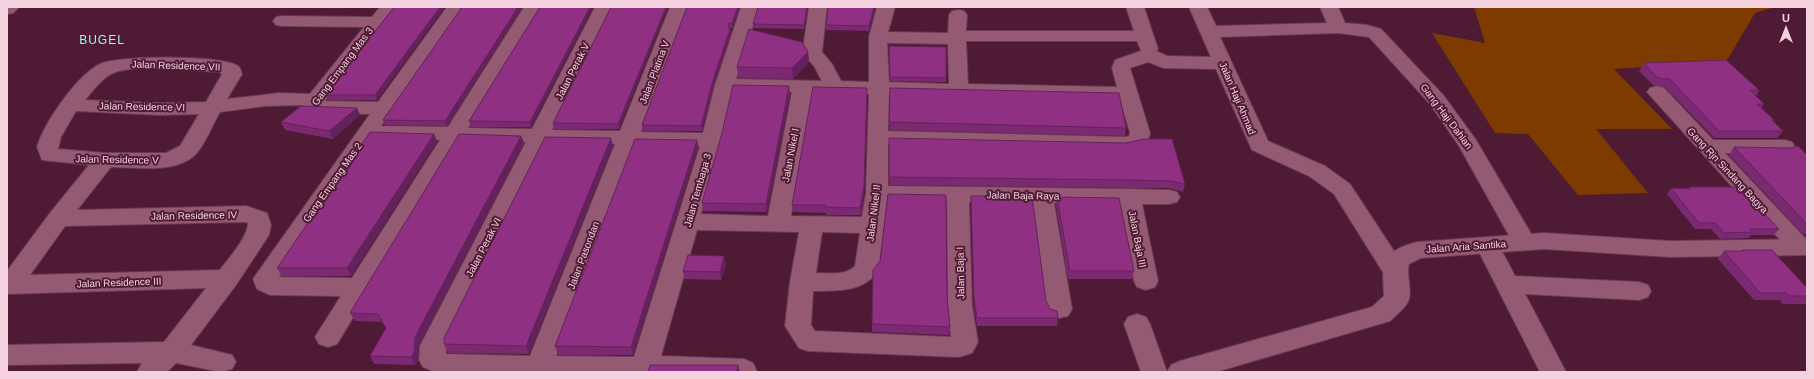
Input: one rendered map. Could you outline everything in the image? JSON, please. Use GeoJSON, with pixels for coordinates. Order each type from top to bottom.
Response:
{"type":"FeatureCollection","features":[{"type":"Feature","properties":{"kind":"street","name":"Gang Empang Mas 3"},"geometry":{"type":"LineString","coordinates":[[384,108],[310,107],[389,7]]}},
{"type":"Feature","properties":{"kind":"street","name":"Gang Empang Mas 2"},"geometry":{"type":"LineString","coordinates":[[359,287],[270,286],[266,284],[266,279],[367,132],[456,7]]}},
{"type":"Feature","properties":{"kind":"street"},"geometry":{"type":"LineString","coordinates":[[328,337],[533,7]]}},
{"type":"Feature","properties":{"kind":"street","name":"Jalan Perak V"},"geometry":{"type":"LineString","coordinates":[[540,136],[604,7]]}},
{"type":"Feature","properties":{"kind":"street","name":"Jalan Platina V"},"geometry":{"type":"LineString","coordinates":[[628,138],[679,7]]}},
{"type":"Feature","properties":{"kind":"street","name":"Jalan Tembaga 3"},"geometry":{"type":"LineString","coordinates":[[644,370],[712,140],[725,85],[750,7]]}},
{"type":"Feature","properties":{"kind":"street"},"geometry":{"type":"LineString","coordinates":[[818,7],[812,49],[813,53],[823,64],[834,87]]}},
{"type":"Feature","properties":{"kind":"street","name":"Jalan Nikel II"},"geometry":{"type":"LineString","coordinates":[[802,282],[852,280],[862,275],[867,269],[877,193],[880,88],[878,42],[886,7]]}},
{"type":"Feature","properties":{"kind":"street"},"geometry":{"type":"LineString","coordinates":[[1135,7],[1150,52],[1149,56]]}},
{"type":"Feature","properties":{"kind":"street","name":"Jalan Haji Ahmad"},"geometry":{"type":"LineString","coordinates":[[1198,7],[1259,145],[1317,171],[1342,189],[1395,271]]}},
{"type":"Feature","properties":{"kind":"street"},"geometry":{"type":"LineString","coordinates":[[1329,7],[1338,28]]}},
{"type":"Feature","properties":{"kind":"street"},"geometry":{"type":"LineString","coordinates":[[958,15],[957,37],[959,89]]}},
{"type":"Feature","properties":{"kind":"street"},"geometry":{"type":"LineString","coordinates":[[282,21],[377,22]]}},
{"type":"Feature","properties":{"kind":"street","name":"Gang Haji Dahlan"},"geometry":{"type":"LineString","coordinates":[[1210,32],[1338,28],[1375,32],[1418,77],[1437,100],[1469,145],[1524,242]]}},
{"type":"Feature","properties":{"kind":"street"},"geometry":{"type":"LineString","coordinates":[[878,42],[957,37],[1144,36]]}},
{"type":"Feature","properties":{"kind":"street"},"geometry":{"type":"LineString","coordinates":[[879,137],[1132,142],[1140,138],[1140,133],[1127,93],[1121,68],[1122,64],[1149,56],[1164,62],[1223,63]]}},
{"type":"Feature","properties":{"kind":"street","name":"Jalan Residence VII"},"geometry":{"type":"LineString","coordinates":[[70,105],[104,69],[122,64],[142,62],[228,67],[232,70],[232,74],[214,107]]}},
{"type":"Feature","properties":{"kind":"street"},"geometry":{"type":"LineString","coordinates":[[725,85],[803,88],[834,87],[1127,93]]}},
{"type":"Feature","properties":{"kind":"street","name":"Jalan Nikel I"},"geometry":{"type":"LineString","coordinates":[[778,223],[803,88]]}},
{"type":"Feature","properties":{"kind":"street","name":"Gang Rjn Sindang Bagya"},"geometry":{"type":"LineString","coordinates":[[1657,92],[1706,146],[1803,247]]}},
{"type":"Feature","properties":{"kind":"street","name":"Jalan Residence VI"},"geometry":{"type":"LineString","coordinates":[[70,105],[153,108],[214,107],[225,104],[278,100],[314,101]]}},
{"type":"Feature","properties":{"kind":"street","name":"Jalan Residence V"},"geometry":{"type":"LineString","coordinates":[[70,105],[60,120],[46,152],[49,155],[54,156],[105,160],[168,160],[180,156],[188,150],[214,107]]}},
{"type":"Feature","properties":{"kind":"street"},"geometry":{"type":"LineString","coordinates":[[367,132],[712,140]]}},
{"type":"Feature","properties":{"kind":"street","name":"Jalan Perak VI"},"geometry":{"type":"LineString","coordinates":[[538,369],[444,365],[432,360],[433,346],[540,136]]}},
{"type":"Feature","properties":{"kind":"street","name":"Jalan Pasondan"},"geometry":{"type":"LineString","coordinates":[[538,369],[628,138]]}},
{"type":"Feature","properties":{"kind":"street"},"geometry":{"type":"LineString","coordinates":[[1706,146],[1785,147]]}},
{"type":"Feature","properties":{"kind":"street"},"geometry":{"type":"LineString","coordinates":[[9,285],[58,218],[105,160]]}},
{"type":"Feature","properties":{"kind":"street","name":"Jalan Baja Raya"},"geometry":{"type":"LineString","coordinates":[[877,193],[1169,197]]}},
{"type":"Feature","properties":{"kind":"street","name":"Jalan Baja I"},"geometry":{"type":"LineString","coordinates":[[802,282],[798,326],[808,341],[963,346],[965,342],[960,306],[958,194]]}},
{"type":"Feature","properties":{"kind":"street"},"geometry":{"type":"LineString","coordinates":[[1042,196],[1059,309]]}},
{"type":"Feature","properties":{"kind":"street","name":"Jalan Baja III"},"geometry":{"type":"LineString","coordinates":[[1129,196],[1146,281]]}},
{"type":"Feature","properties":{"kind":"street","name":"Jalan Residence IV"},"geometry":{"type":"LineString","coordinates":[[58,218],[246,214],[259,218],[260,225],[257,235],[227,278]]}},
{"type":"Feature","properties":{"kind":"street"},"geometry":{"type":"LineString","coordinates":[[688,222],[872,225]]}},
{"type":"Feature","properties":{"kind":"street"},"geometry":{"type":"LineString","coordinates":[[802,282],[812,223]]}},
{"type":"Feature","properties":{"kind":"street","name":"Jalan Aria Santika"},"geometry":{"type":"LineString","coordinates":[[1395,271],[1398,259],[1417,250],[1488,246],[1524,242],[1544,241],[1670,249],[1803,247]]}},
{"type":"Feature","properties":{"kind":"street"},"geometry":{"type":"LineString","coordinates":[[1488,246],[1553,372]]}},
{"type":"Feature","properties":{"kind":"street"},"geometry":{"type":"LineString","coordinates":[[1180,372],[1381,314],[1397,299],[1395,271]]}},
{"type":"Feature","properties":{"kind":"street"},"geometry":{"type":"LineString","coordinates":[[150,372],[171,352],[227,278]]}},
{"type":"Feature","properties":{"kind":"street","name":"Jalan Residence III"},"geometry":{"type":"LineString","coordinates":[[9,285],[227,278]]}},
{"type":"Feature","properties":{"kind":"street"},"geometry":{"type":"LineString","coordinates":[[1507,284],[1639,291]]}},
{"type":"Feature","properties":{"kind":"street"},"geometry":{"type":"LineString","coordinates":[[1137,324],[1154,372]]}},
{"type":"Feature","properties":{"kind":"street"},"geometry":{"type":"LineString","coordinates":[[7,355],[171,352],[223,362]]}},
{"type":"Feature","properties":{"kind":"street"},"geometry":{"type":"LineString","coordinates":[[538,369],[644,370],[662,366],[744,370],[744,372]]}},
{"type":"Feature","properties":{"kind":"shaded area"},"geometry":{"type":"Polygon","coordinates":[[[1474,7],[1775,7],[1755,13],[1726,62],[1614,69],[1672,129],[1596,129],[1648,193],[1578,195],[1528,134],[1495,133],[1432,33],[1485,43],[1474,7]]]}},
{"type":"Feature","properties":{"kind":"building"},"geometry":{"type":"Polygon","coordinates":[[[394,7],[440,7],[375,95],[326,95],[394,7]]]}},
{"type":"Feature","properties":{"kind":"building"},"geometry":{"type":"Polygon","coordinates":[[[462,7],[518,7],[445,121],[383,120],[462,7]]]}},
{"type":"Feature","properties":{"kind":"building"},"geometry":{"type":"Polygon","coordinates":[[[540,7],[590,7],[530,122],[469,121],[540,7]]]}},
{"type":"Feature","properties":{"kind":"building"},"geometry":{"type":"Polygon","coordinates":[[[611,7],[666,7],[618,124],[553,123],[611,7]]]}},
{"type":"Feature","properties":{"kind":"building"},"geometry":{"type":"Polygon","coordinates":[[[687,7],[738,7],[732,23],[729,23],[728,28],[730,29],[713,80],[701,126],[642,125],[687,7]]]}},
{"type":"Feature","properties":{"kind":"building"},"geometry":{"type":"Polygon","coordinates":[[[758,7],[807,7],[804,25],[753,24],[758,7]]]}},
{"type":"Feature","properties":{"kind":"building"},"geometry":{"type":"Polygon","coordinates":[[[828,7],[874,7],[869,26],[826,25],[828,7]]]}},
{"type":"Feature","properties":{"kind":"building"},"geometry":{"type":"Polygon","coordinates":[[[749,29],[802,42],[808,52],[792,68],[737,67],[749,29]]]}},
{"type":"Feature","properties":{"kind":"building"},"geometry":{"type":"Polygon","coordinates":[[[889,46],[946,47],[946,78],[890,77],[889,46]]]}},
{"type":"Feature","properties":{"kind":"building"},"geometry":{"type":"Polygon","coordinates":[[[1726,60],[1759,90],[1750,90],[1764,104],[1757,104],[1783,131],[1719,131],[1670,79],[1658,78],[1644,63],[1726,60]]]}},
{"type":"Feature","properties":{"kind":"building"},"geometry":{"type":"Polygon","coordinates":[[[733,85],[789,86],[766,204],[702,203],[722,133],[733,85]]]}},
{"type":"Feature","properties":{"kind":"building"},"geometry":{"type":"Polygon","coordinates":[[[813,87],[867,88],[864,185],[860,208],[825,207],[826,205],[792,205],[813,87]]]}},
{"type":"Feature","properties":{"kind":"building"},"geometry":{"type":"Polygon","coordinates":[[[890,88],[1119,93],[1126,128],[889,122],[890,88]]]}},
{"type":"Feature","properties":{"kind":"building"},"geometry":{"type":"Polygon","coordinates":[[[301,106],[357,108],[329,131],[281,122],[301,106]]]}},
{"type":"Feature","properties":{"kind":"building"},"geometry":{"type":"Polygon","coordinates":[[[370,132],[434,134],[347,268],[277,268],[370,132]]]}},
{"type":"Feature","properties":{"kind":"building"},"geometry":{"type":"Polygon","coordinates":[[[459,134],[521,136],[415,337],[414,353],[411,357],[370,356],[386,328],[378,314],[350,313],[459,134]]]}},
{"type":"Feature","properties":{"kind":"building"},"geometry":{"type":"Polygon","coordinates":[[[545,137],[611,138],[526,346],[444,344],[444,338],[545,137]]]}},
{"type":"Feature","properties":{"kind":"building"},"geometry":{"type":"Polygon","coordinates":[[[889,138],[1126,143],[1144,139],[1172,139],[1185,184],[1171,181],[1131,180],[889,177],[889,138]]]}},
{"type":"Feature","properties":{"kind":"building"},"geometry":{"type":"Polygon","coordinates":[[[635,139],[697,140],[631,347],[555,346],[635,139]]]}},
{"type":"Feature","properties":{"kind":"building"},"geometry":{"type":"Polygon","coordinates":[[[1798,146],[1807,155],[1807,224],[1734,147],[1790,148],[1798,146]]]}},
{"type":"Feature","properties":{"kind":"building"},"geometry":{"type":"Polygon","coordinates":[[[1689,187],[1740,187],[1779,229],[1750,229],[1753,232],[1724,233],[1715,223],[1699,223],[1671,188],[1691,189],[1689,187]]]}},
{"type":"Feature","properties":{"kind":"building"},"geometry":{"type":"Polygon","coordinates":[[[888,194],[946,195],[947,298],[950,327],[872,324],[873,270],[880,261],[888,194]]]}},
{"type":"Feature","properties":{"kind":"building"},"geometry":{"type":"Polygon","coordinates":[[[971,196],[1032,196],[1046,301],[1050,309],[1057,311],[1058,318],[977,318],[974,298],[971,196]]]}},
{"type":"Feature","properties":{"kind":"building"},"geometry":{"type":"Polygon","coordinates":[[[1057,197],[1119,198],[1134,271],[1070,271],[1057,197]]]}},
{"type":"Feature","properties":{"kind":"building"},"geometry":{"type":"Polygon","coordinates":[[[1742,250],[1772,250],[1807,288],[1807,296],[1789,296],[1786,293],[1760,293],[1724,251],[1743,251],[1742,250]]]}},
{"type":"Feature","properties":{"kind":"building"},"geometry":{"type":"Polygon","coordinates":[[[688,255],[724,256],[720,272],[683,271],[688,255]]]}},
{"type":"Feature","properties":{"kind":"building"},"geometry":{"type":"Polygon","coordinates":[[[650,365],[738,365],[737,372],[648,372],[650,365]]]}},
{"type":"Feature","properties":{"kind":"district","name":"BUGEL"},"geometry":{"type":"Point","coordinates":[102,40]}}]}
